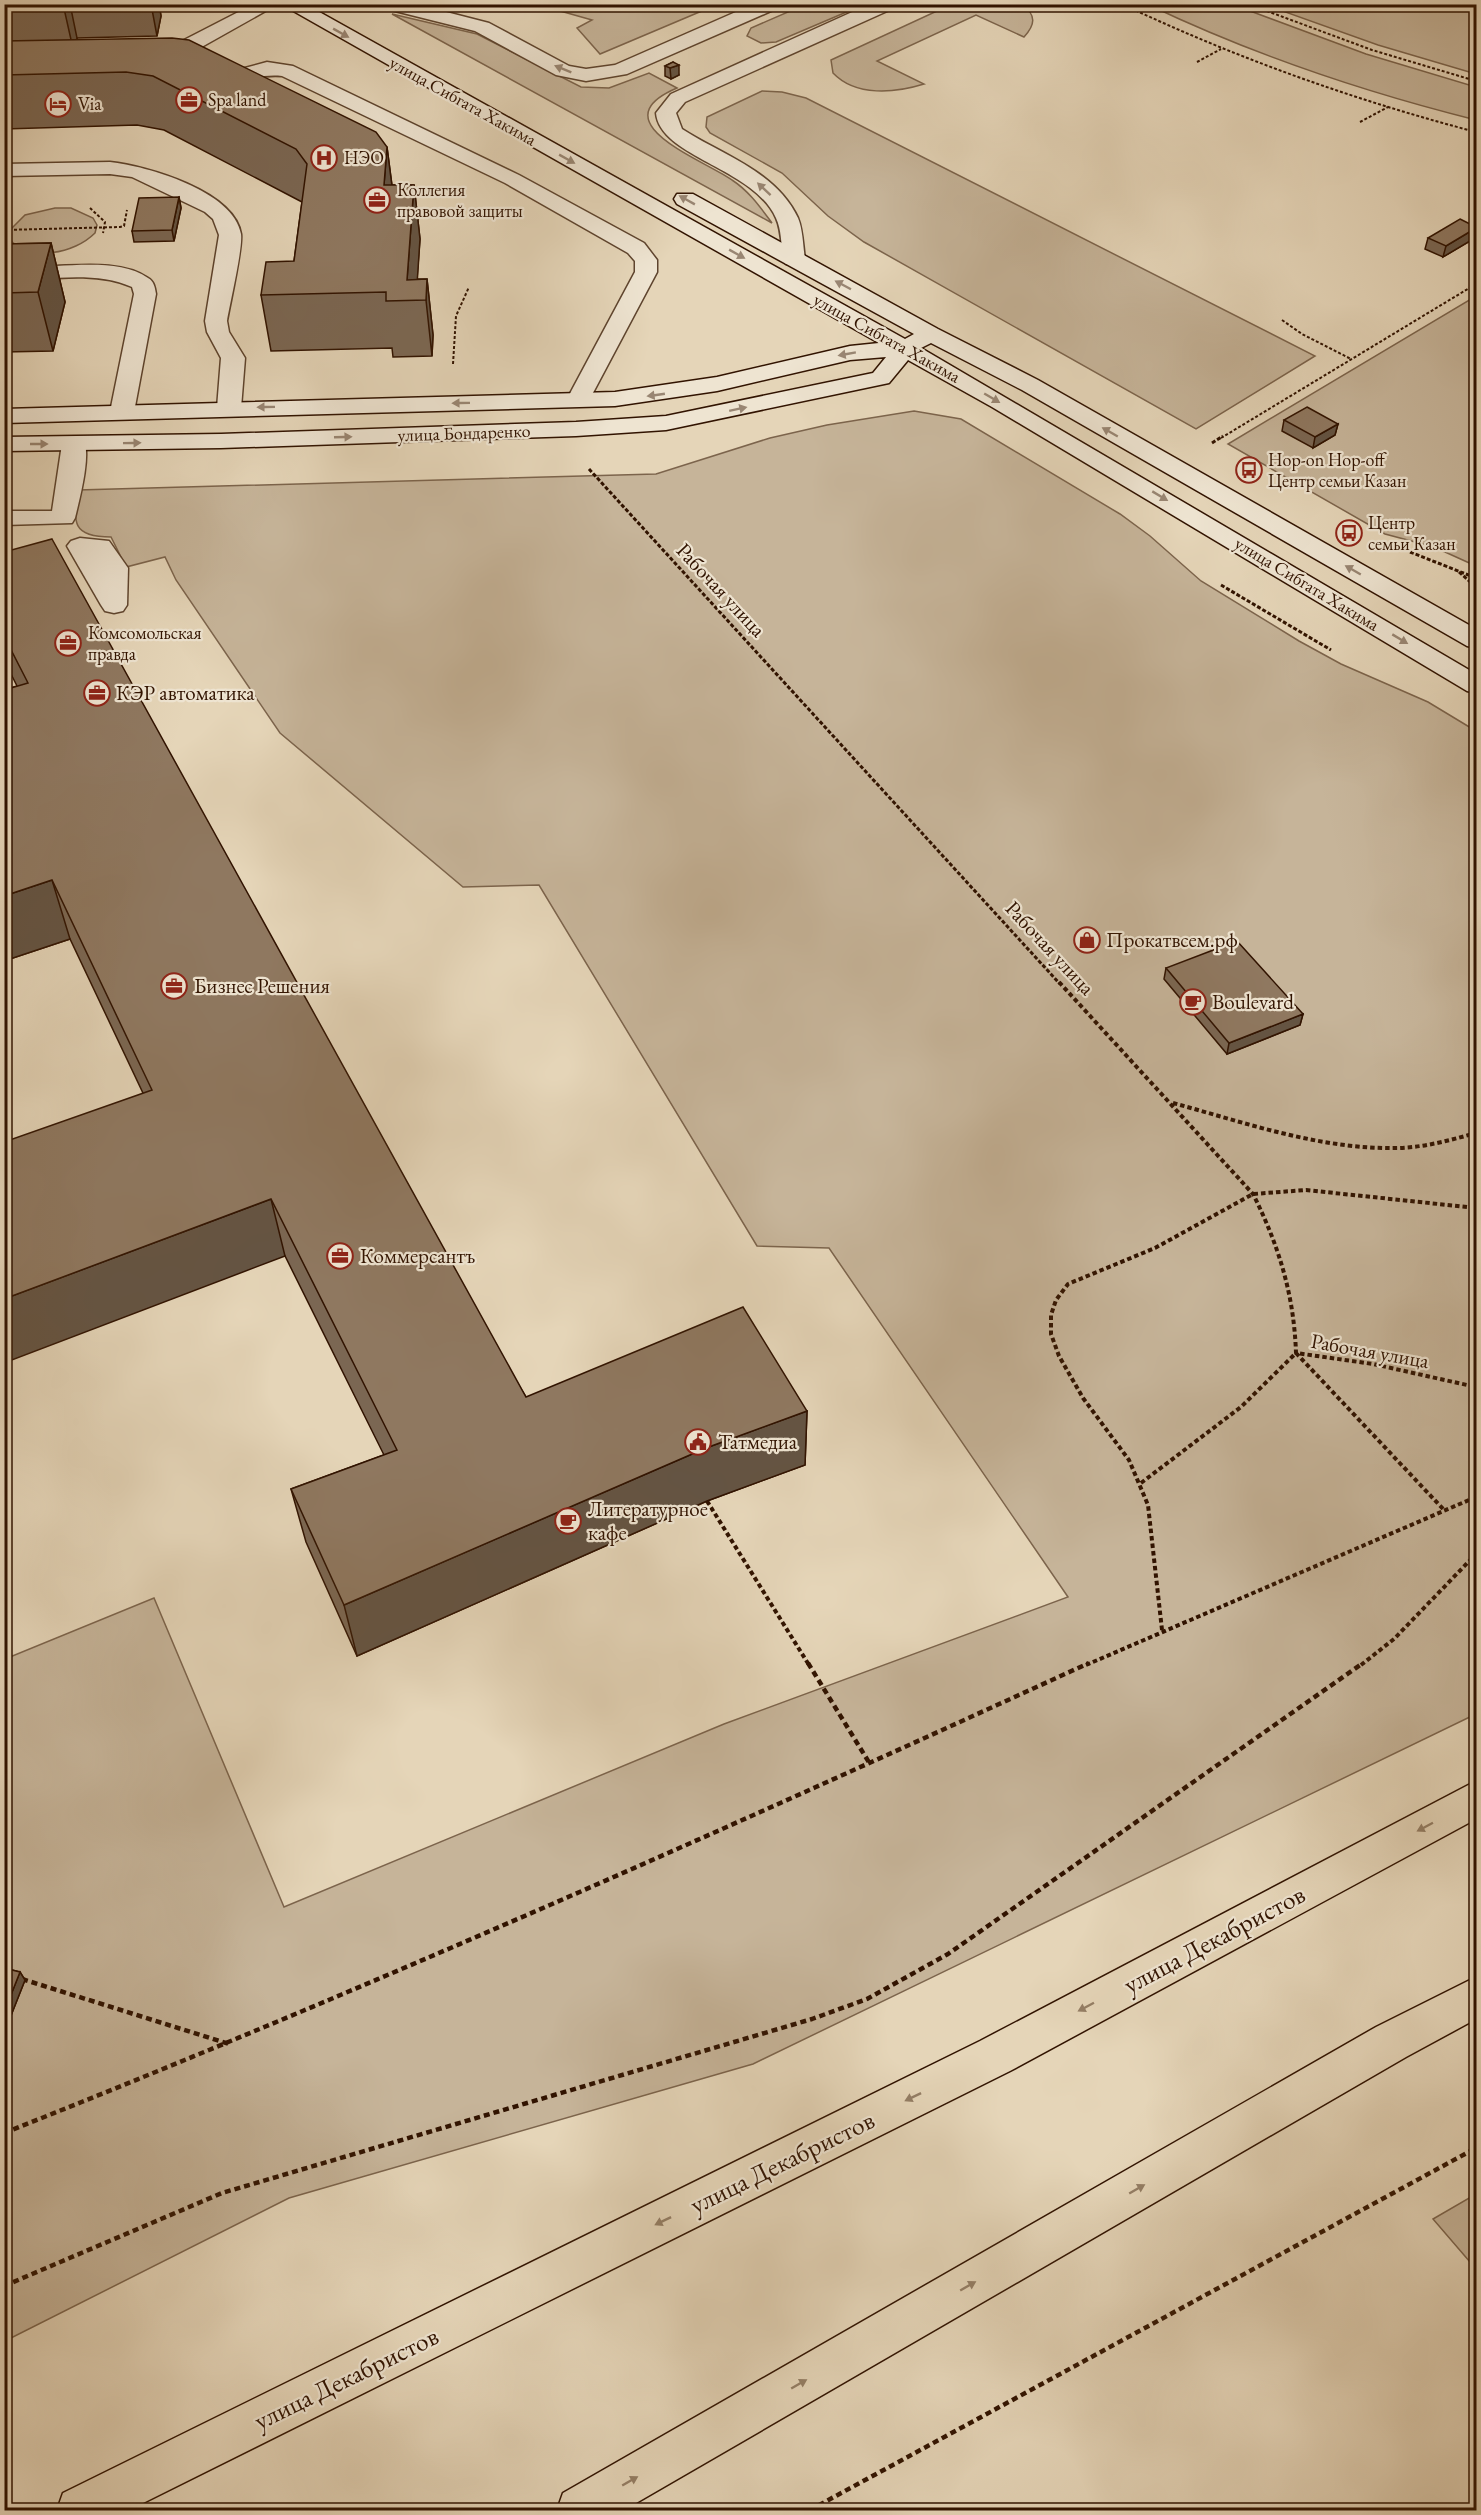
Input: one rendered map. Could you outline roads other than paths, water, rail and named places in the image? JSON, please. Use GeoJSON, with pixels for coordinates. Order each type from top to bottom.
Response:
{"type":"FeatureCollection","features":[{"type":"Feature","properties":{"kind":"main road"},"geometry":{"type":"LineString","coordinates":[[169,77],[142,71],[269,4]]}},
{"type":"Feature","properties":{"kind":"main road","name":"улица Сибгата Хакима"},"geometry":{"type":"LineString","coordinates":[[290,4],[905,348],[1079,448],[1476,685]]}},
{"type":"Feature","properties":{"kind":"main road","name":"улица Сибгата Хакима"},"geometry":{"type":"LineString","coordinates":[[331,4],[383,33]]}},
{"type":"Feature","properties":{"kind":"main road"},"geometry":{"type":"LineString","coordinates":[[390,4],[482,27],[563,71],[602,74],[635,63],[771,4]]}},
{"type":"Feature","properties":{"kind":"main road"},"geometry":{"type":"LineString","coordinates":[[794,259],[787,219],[765,189],[735,168],[679,136],[668,126],[666,113],[669,106],[678,98],[888,4]]}},
{"type":"Feature","properties":{"kind":"main road"},"geometry":{"type":"LineString","coordinates":[[704,33],[722,43]]}},
{"type":"Feature","properties":{"kind":"main road"},"geometry":{"type":"LineString","coordinates":[[741,52],[759,62]]}},
{"type":"Feature","properties":{"kind":"main road"},"geometry":{"type":"LineString","coordinates":[[193,76],[242,75],[267,68],[286,70],[512,178],[636,248],[646,260],[646,272],[578,400]]}},
{"type":"Feature","properties":{"kind":"main road"},"geometry":{"type":"LineString","coordinates":[[4,170],[110,168],[136,171],[160,180],[213,207],[223,217],[230,235],[216,321],[218,332],[234,363],[229,408]]}},
{"type":"Feature","properties":{"kind":"main road","name":"улица Сибгата Хакима"},"geometry":{"type":"LineString","coordinates":[[663,187],[930,334],[1030,385],[1476,640]]}},
{"type":"Feature","properties":{"kind":"main road"},"geometry":{"type":"LineString","coordinates":[[4,275],[112,273],[132,276],[142,283],[145,294],[122,412]]}},
{"type":"Feature","properties":{"kind":"main road","name":"улица Бондаренко"},"geometry":{"type":"LineString","coordinates":[[4,444],[74,444],[576,429],[659,424],[880,378],[905,348],[930,334]]}},
{"type":"Feature","properties":{"kind":"main road","name":"улица Бондаренко"},"geometry":{"type":"LineString","coordinates":[[4,416],[578,400],[663,394],[850,352],[905,348]]}},
{"type":"Feature","properties":{"kind":"main road"},"geometry":{"type":"LineString","coordinates":[[4,518],[63,518],[71,480],[74,444]]}},
{"type":"Feature","properties":{"kind":"main road","name":"улица Декабристов"},"geometry":{"type":"LineString","coordinates":[[80,2511],[995,2056],[1476,1799]]}},
{"type":"Feature","properties":{"kind":"main road"},"geometry":{"type":"LineString","coordinates":[[580,2511],[1391,2042],[1476,1997]]}},
{"type":"Feature","properties":{"kind":"place","name":"Spa land"},"geometry":{"type":"Point","coordinates":[189,100]}},
{"type":"Feature","properties":{"kind":"place","name":"Via"},"geometry":{"type":"Point","coordinates":[58,104]}},
{"type":"Feature","properties":{"kind":"place","name":"НЭО"},"geometry":{"type":"Point","coordinates":[324,158]}},
{"type":"Feature","properties":{"kind":"place","name":"Коллегия правовой защиты"},"geometry":{"type":"Point","coordinates":[377,200]}},
{"type":"Feature","properties":{"kind":"place","name":"Hop-on Hop-off Центр семьи Казан"},"geometry":{"type":"Point","coordinates":[1249,470]}},
{"type":"Feature","properties":{"kind":"place","name":"Центр семьи Казан"},"geometry":{"type":"Point","coordinates":[1349,533]}},
{"type":"Feature","properties":{"kind":"place","name":"Комсомольская правда"},"geometry":{"type":"Point","coordinates":[68,643]}},
{"type":"Feature","properties":{"kind":"place","name":"КЭР автоматика"},"geometry":{"type":"Point","coordinates":[97,693]}},
{"type":"Feature","properties":{"kind":"place","name":"Прокатвсем.рф"},"geometry":{"type":"Point","coordinates":[1087,940]}},
{"type":"Feature","properties":{"kind":"place","name":"Бизнес Решения"},"geometry":{"type":"Point","coordinates":[174,986]}},
{"type":"Feature","properties":{"kind":"place","name":"Boulevard"},"geometry":{"type":"Point","coordinates":[1193,1002]}},
{"type":"Feature","properties":{"kind":"place","name":"Коммерсантъ"},"geometry":{"type":"Point","coordinates":[340,1256]}},
{"type":"Feature","properties":{"kind":"place","name":"Татмедиа"},"geometry":{"type":"Point","coordinates":[698,1442]}},
{"type":"Feature","properties":{"kind":"place","name":"Литературное кафе"},"geometry":{"type":"Point","coordinates":[568,1521]}}]}
